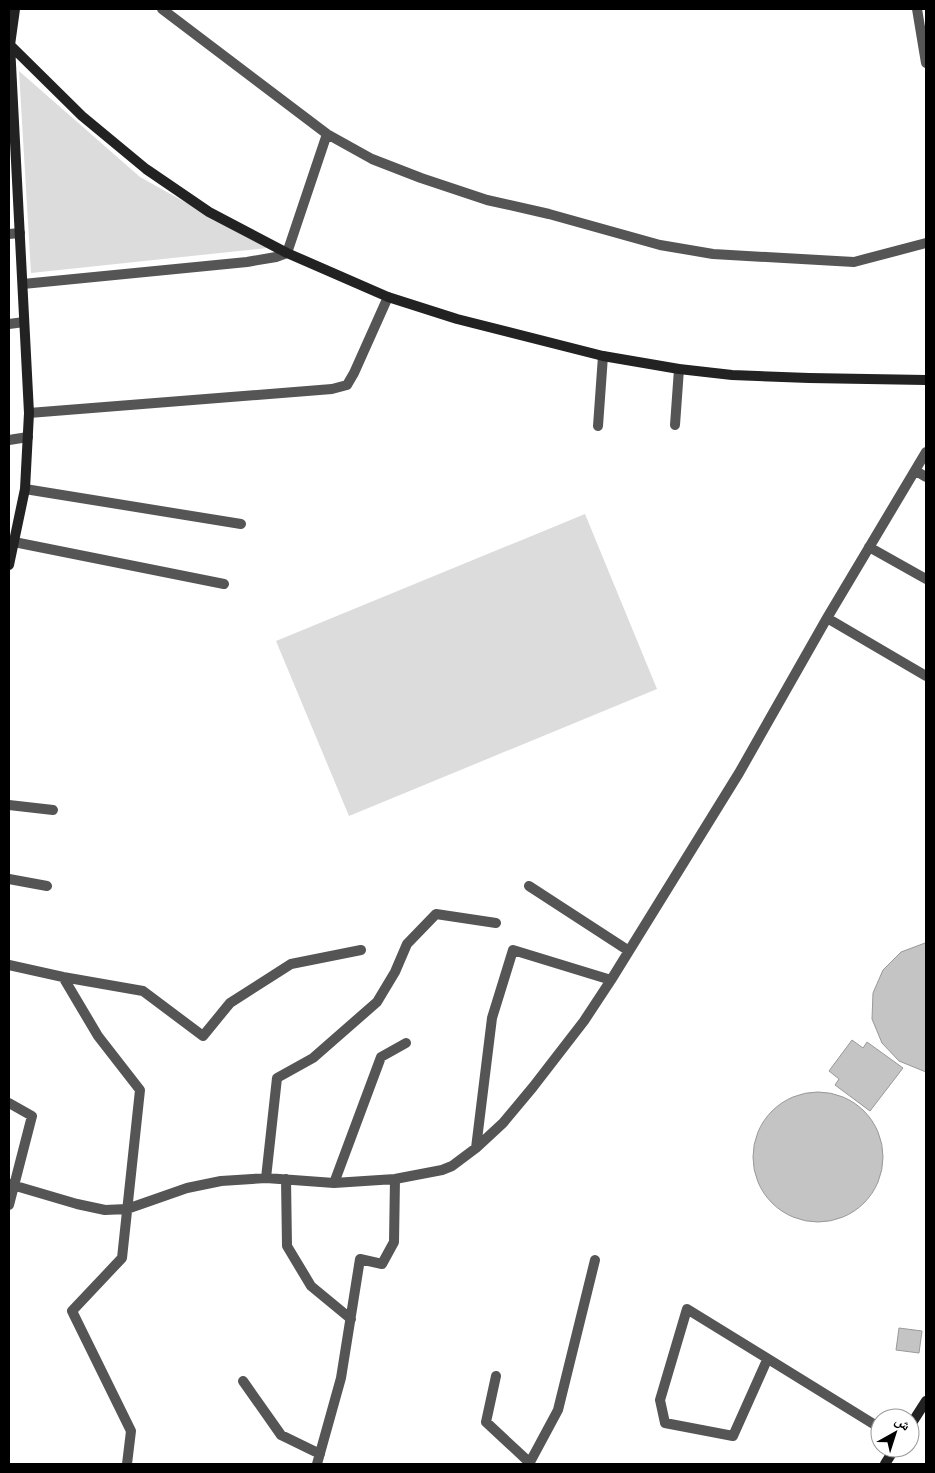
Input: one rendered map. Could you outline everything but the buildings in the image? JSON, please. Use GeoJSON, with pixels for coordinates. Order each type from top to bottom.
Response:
{"type":"FeatureCollection","features":[{"type":"Feature","properties":{"kind":"street"},"geometry":{"type":"LineString","coordinates":[[9,565],[25,489],[29,413],[20,233],[12,148],[9,44],[15,9]]}},
{"type":"Feature","properties":{"kind":"street"},"geometry":{"type":"LineString","coordinates":[[162,9],[327,134],[372,159],[487,200],[548,214],[660,246],[713,254],[854,262],[926,243]]}},
{"type":"Feature","properties":{"kind":"street"},"geometry":{"type":"LineString","coordinates":[[917,9],[926,63]]}},
{"type":"Feature","properties":{"kind":"street"},"geometry":{"type":"LineString","coordinates":[[9,44],[82,116],[146,169],[209,212],[287,253],[388,297],[457,319],[602,356],[679,369],[732,375],[926,380]]}},
{"type":"Feature","properties":{"kind":"street"},"geometry":{"type":"LineString","coordinates":[[287,253],[327,134]]}},
{"type":"Feature","properties":{"kind":"street"},"geometry":{"type":"LineString","coordinates":[[9,234],[20,233]]}},
{"type":"Feature","properties":{"kind":"street"},"geometry":{"type":"LineString","coordinates":[[22,284],[247,262],[287,253]]}},
{"type":"Feature","properties":{"kind":"street"},"geometry":{"type":"LineString","coordinates":[[29,413],[322,390],[347,385],[388,297]]}},
{"type":"Feature","properties":{"kind":"street"},"geometry":{"type":"LineString","coordinates":[[9,324],[24,322]]}},
{"type":"Feature","properties":{"kind":"street"},"geometry":{"type":"LineString","coordinates":[[598,426],[602,356]]}},
{"type":"Feature","properties":{"kind":"street"},"geometry":{"type":"LineString","coordinates":[[675,425],[679,369]]}},
{"type":"Feature","properties":{"kind":"street"},"geometry":{"type":"LineString","coordinates":[[9,440],[28,437]]}},
{"type":"Feature","properties":{"kind":"street"},"geometry":{"type":"LineString","coordinates":[[11,1185],[105,1210],[128,1209],[187,1188],[221,1181],[266,1178],[334,1184],[395,1180],[442,1170],[452,1166],[476,1148],[503,1123],[533,1087],[584,1021],[611,980],[739,773],[826,618],[926,452]]}},
{"type":"Feature","properties":{"kind":"street"},"geometry":{"type":"LineString","coordinates":[[916,471],[926,477]]}},
{"type":"Feature","properties":{"kind":"street"},"geometry":{"type":"LineString","coordinates":[[25,489],[241,524]]}},
{"type":"Feature","properties":{"kind":"street"},"geometry":{"type":"LineString","coordinates":[[14,542],[224,584]]}},
{"type":"Feature","properties":{"kind":"street"},"geometry":{"type":"LineString","coordinates":[[869,546],[926,579]]}},
{"type":"Feature","properties":{"kind":"street"},"geometry":{"type":"LineString","coordinates":[[826,618],[926,676]]}},
{"type":"Feature","properties":{"kind":"street"},"geometry":{"type":"LineString","coordinates":[[9,806],[53,810]]}},
{"type":"Feature","properties":{"kind":"street"},"geometry":{"type":"LineString","coordinates":[[9,879],[47,886]]}},
{"type":"Feature","properties":{"kind":"street"},"geometry":{"type":"LineString","coordinates":[[529,886],[628,951]]}},
{"type":"Feature","properties":{"kind":"street"},"geometry":{"type":"LineString","coordinates":[[266,1178],[277,1078],[313,1058],[377,1002],[395,972],[407,944],[436,914],[496,923]]}},
{"type":"Feature","properties":{"kind":"street"},"geometry":{"type":"LineString","coordinates":[[9,965],[143,992],[203,1036],[230,1003],[291,964],[361,950]]}},
{"type":"Feature","properties":{"kind":"street"},"geometry":{"type":"LineString","coordinates":[[476,1148],[492,1018],[512,950],[611,980]]}},
{"type":"Feature","properties":{"kind":"street"},"geometry":{"type":"LineString","coordinates":[[64,977],[98,1036],[140,1090],[122,1258],[72,1311],[131,1431],[127,1464]]}},
{"type":"Feature","properties":{"kind":"street"},"geometry":{"type":"LineString","coordinates":[[334,1184],[381,1057],[406,1043]]}},
{"type":"Feature","properties":{"kind":"street"},"geometry":{"type":"LineString","coordinates":[[9,1103],[32,1116],[11,1185],[9,1205]]}},
{"type":"Feature","properties":{"kind":"street"},"geometry":{"type":"LineString","coordinates":[[286,1179],[287,1246],[312,1286],[351,1319]]}},
{"type":"Feature","properties":{"kind":"street"},"geometry":{"type":"LineString","coordinates":[[243,1381],[281,1435],[318,1459],[341,1378],[360,1260],[382,1264],[394,1242],[395,1180]]}},
{"type":"Feature","properties":{"kind":"street"},"geometry":{"type":"LineString","coordinates":[[496,1376],[486,1422],[530,1464],[558,1410],[595,1260]]}},
{"type":"Feature","properties":{"kind":"street"},"geometry":{"type":"LineString","coordinates":[[767,1360],[732,1436],[665,1423],[660,1400],[686,1309],[870,1422]]}},
{"type":"Feature","properties":{"kind":"shaded area"},"geometry":{"type":"Polygon","coordinates":[[[19,71],[140,177],[267,248],[31,273],[19,71]]]}},
{"type":"Feature","properties":{"kind":"shaded area"},"geometry":{"type":"Polygon","coordinates":[[[585,514],[657,689],[349,816],[276,641],[585,514]]]}}]}
